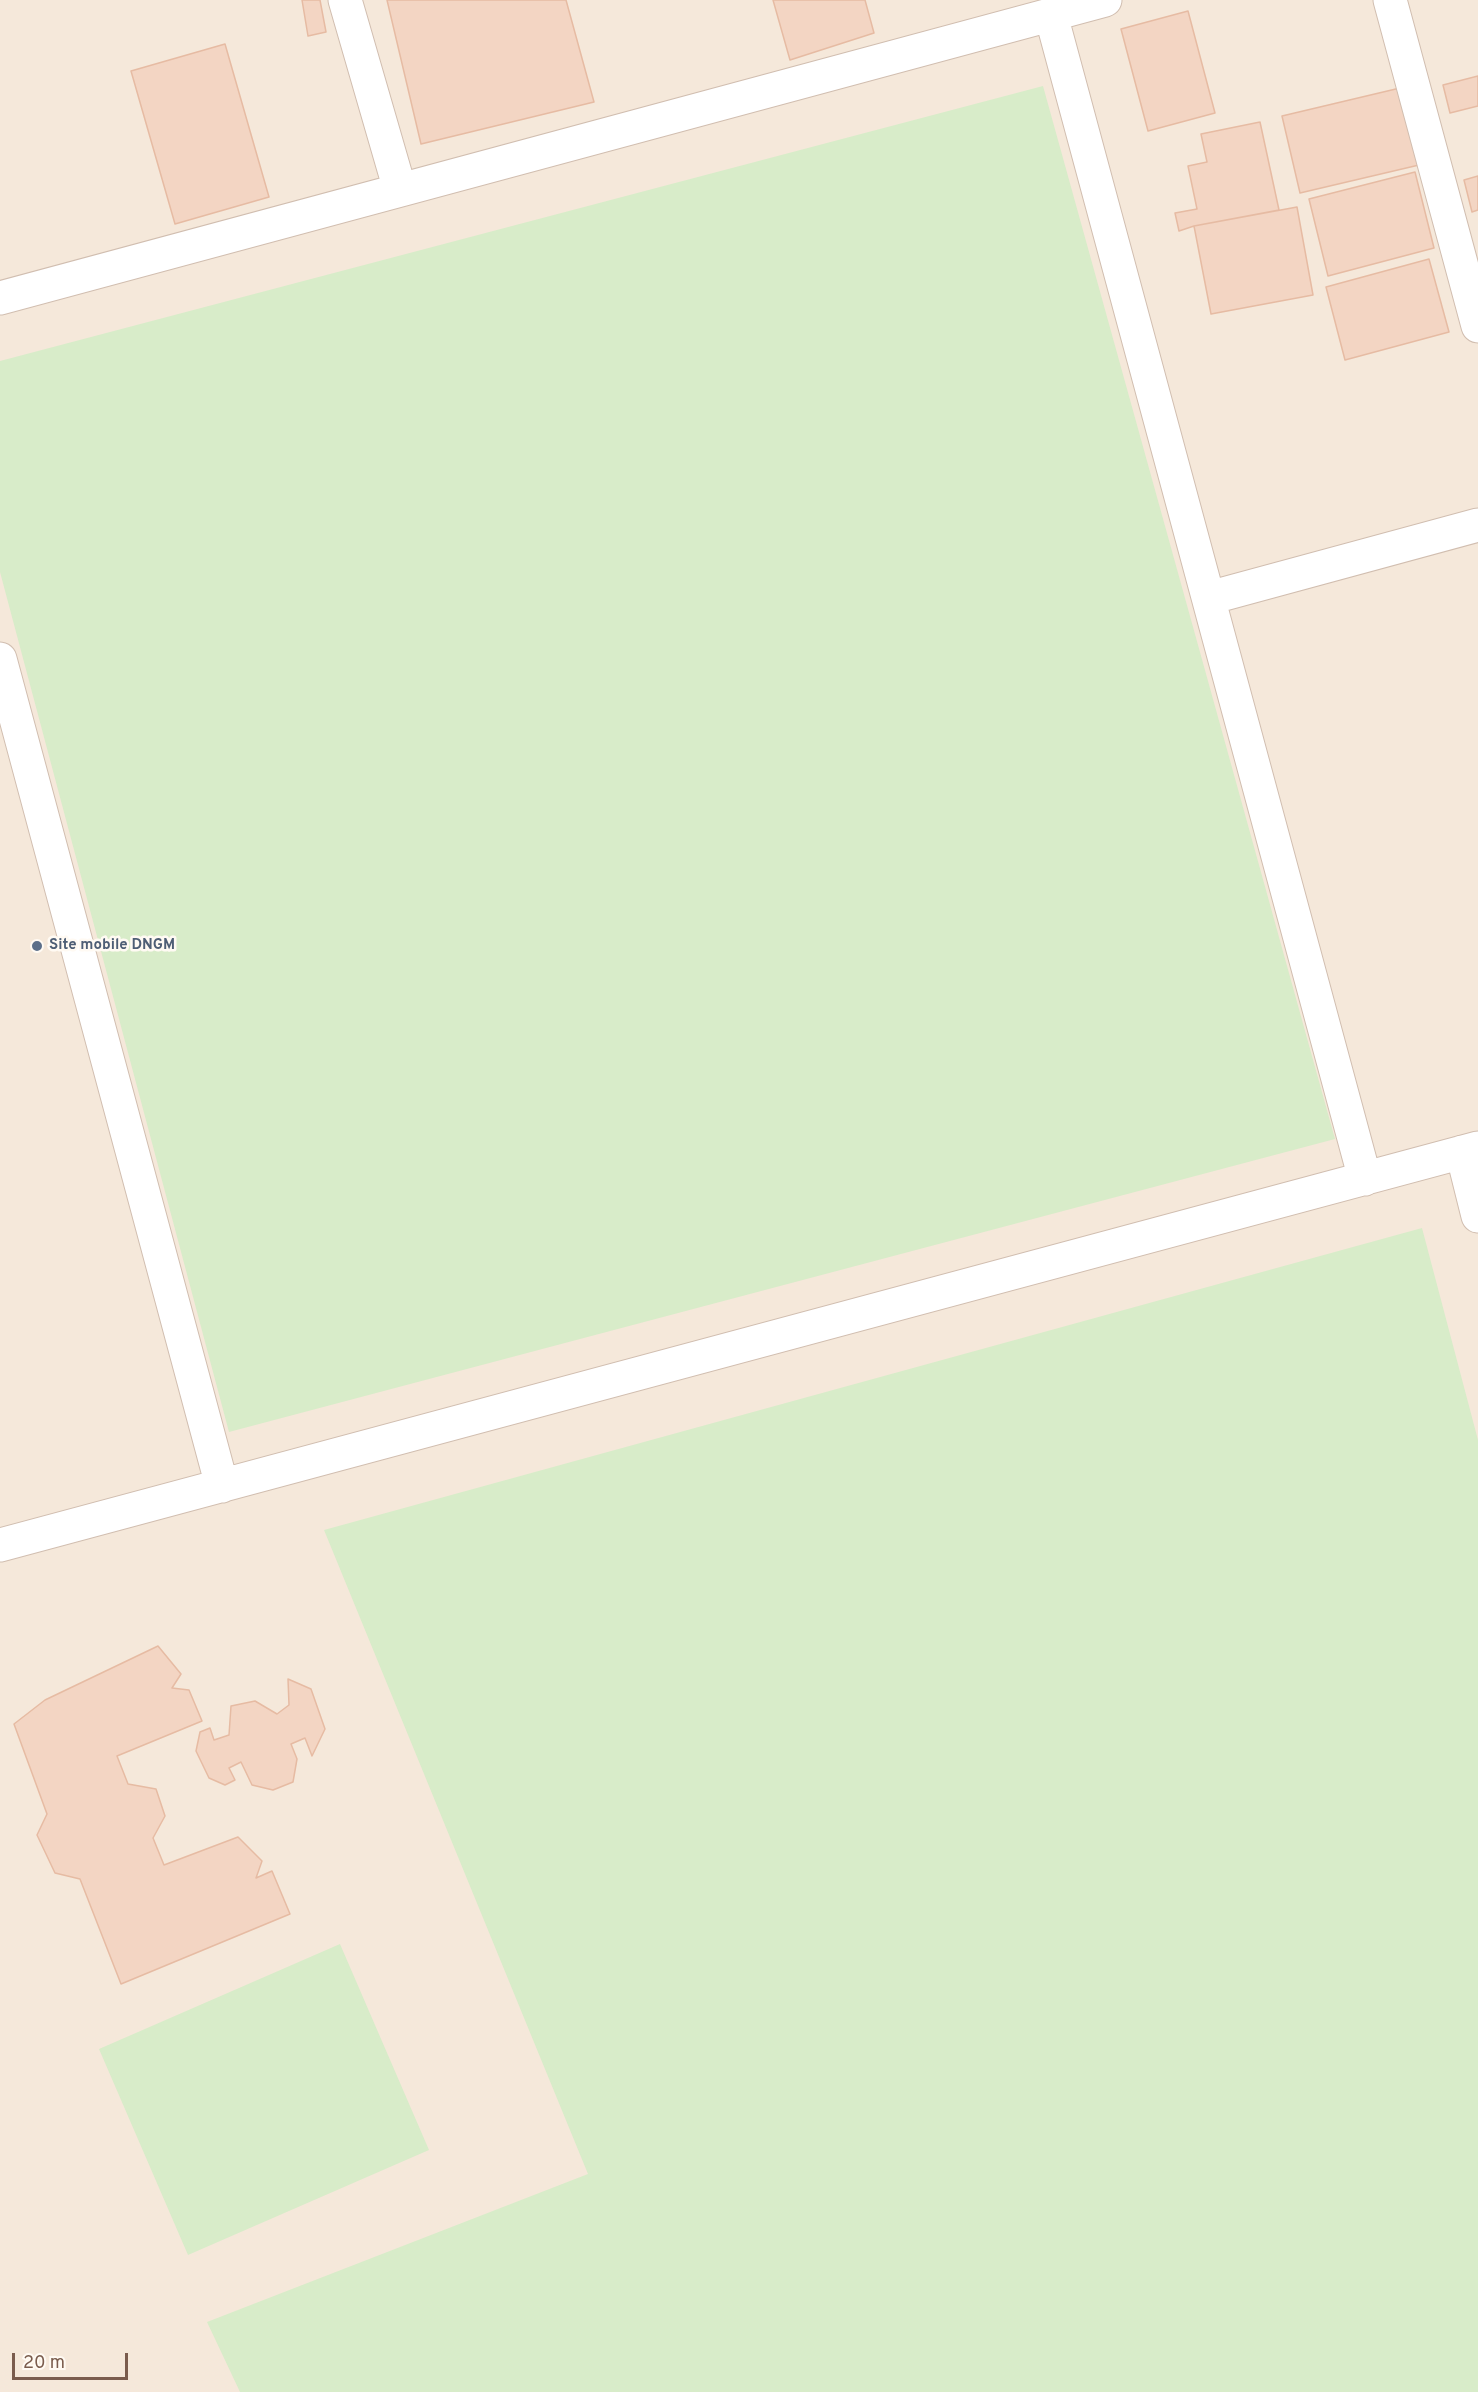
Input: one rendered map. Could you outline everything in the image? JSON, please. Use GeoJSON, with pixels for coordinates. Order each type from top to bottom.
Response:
{"type":"FeatureCollection","features":[{"type":"Feature","properties":{"kind":"street"},"geometry":{"type":"LineString","coordinates":[[345,0],[400,190]]}},
{"type":"Feature","properties":{"kind":"street"},"geometry":{"type":"LineString","coordinates":[[0,298],[400,190],[1012,12],[1051,15],[1105,0]]}},
{"type":"Feature","properties":{"kind":"street"},"geometry":{"type":"LineString","coordinates":[[1390,0],[1465,226],[1478,326]]}},
{"type":"Feature","properties":{"kind":"street"},"geometry":{"type":"LineString","coordinates":[[1051,15],[1365,1179]]}},
{"type":"Feature","properties":{"kind":"street"},"geometry":{"type":"LineString","coordinates":[[1209,598],[1478,525]]}},
{"type":"Feature","properties":{"kind":"street"},"geometry":{"type":"LineString","coordinates":[[0,659],[222,1486]]}},
{"type":"Feature","properties":{"kind":"street"},"geometry":{"type":"LineString","coordinates":[[0,1545],[1470,1150],[1478,1216]]}},
{"type":"Feature","properties":{"kind":"shaded area"},"geometry":{"type":"Polygon","coordinates":[[[0,0],[1478,0],[1478,2392],[0,2392],[0,0]]]}},
{"type":"Feature","properties":{"kind":"green space"},"geometry":{"type":"Polygon","coordinates":[[[1043,86],[1335,1139],[229,1432],[0,572],[0,361],[1043,86]]]}},
{"type":"Feature","properties":{"kind":"green space"},"geometry":{"type":"Polygon","coordinates":[[[1422,1228],[1478,1440],[1478,2392],[240,2392],[207,2322],[588,2174],[324,1530],[1422,1228]]]}},
{"type":"Feature","properties":{"kind":"green space"},"geometry":{"type":"Polygon","coordinates":[[[340,1944],[429,2150],[188,2255],[99,2049],[340,1944]]]}},
{"type":"Feature","properties":{"kind":"building"},"geometry":{"type":"Polygon","coordinates":[[[302,0],[320,0],[326,32],[308,36],[302,0]]]}},
{"type":"Feature","properties":{"kind":"building"},"geometry":{"type":"Polygon","coordinates":[[[387,0],[566,0],[594,102],[421,144],[387,0]]]}},
{"type":"Feature","properties":{"kind":"building"},"geometry":{"type":"Polygon","coordinates":[[[773,0],[865,0],[874,33],[790,60],[773,0]]]}},
{"type":"Feature","properties":{"kind":"building"},"geometry":{"type":"Polygon","coordinates":[[[1188,11],[1215,113],[1148,131],[1121,29],[1188,11]]]}},
{"type":"Feature","properties":{"kind":"building"},"geometry":{"type":"Polygon","coordinates":[[[225,44],[269,197],[175,224],[131,71],[225,44]]]}},
{"type":"Feature","properties":{"kind":"building"},"geometry":{"type":"Polygon","coordinates":[[[1478,76],[1478,106],[1450,113],[1443,85],[1478,76]]]}},
{"type":"Feature","properties":{"kind":"building"},"geometry":{"type":"Polygon","coordinates":[[[1400,88],[1419,165],[1300,193],[1282,116],[1400,88]]]}},
{"type":"Feature","properties":{"kind":"building"},"geometry":{"type":"Polygon","coordinates":[[[1260,122],[1279,210],[1194,226],[1179,231],[1175,213],[1197,209],[1188,166],[1207,162],[1201,134],[1260,122]]]}},
{"type":"Feature","properties":{"kind":"building"},"geometry":{"type":"Polygon","coordinates":[[[1415,172],[1434,248],[1328,276],[1309,199],[1415,172]]]}},
{"type":"Feature","properties":{"kind":"building"},"geometry":{"type":"Polygon","coordinates":[[[1478,176],[1478,210],[1472,212],[1464,180],[1478,176]]]}},
{"type":"Feature","properties":{"kind":"building"},"geometry":{"type":"Polygon","coordinates":[[[1297,207],[1313,295],[1211,314],[1194,226],[1297,207]]]}},
{"type":"Feature","properties":{"kind":"building"},"geometry":{"type":"Polygon","coordinates":[[[1429,259],[1449,332],[1345,360],[1326,287],[1429,259]]]}},
{"type":"Feature","properties":{"kind":"building"},"geometry":{"type":"Polygon","coordinates":[[[158,1646],[181,1674],[172,1688],[189,1690],[202,1721],[117,1756],[128,1784],[156,1789],[165,1816],[153,1838],[164,1865],[238,1837],[262,1861],[256,1878],[272,1871],[290,1914],[121,1984],[80,1879],[55,1873],[37,1835],[47,1814],[14,1724],[45,1700],[158,1646]]]}},
{"type":"Feature","properties":{"kind":"building"},"geometry":{"type":"Polygon","coordinates":[[[288,1679],[311,1689],[325,1729],[312,1756],[305,1738],[291,1744],[297,1759],[293,1782],[273,1790],[252,1785],[241,1762],[229,1768],[235,1780],[225,1785],[209,1778],[196,1751],[200,1732],[210,1728],[214,1740],[229,1735],[231,1706],[255,1701],[277,1714],[289,1705],[288,1679]]]}},
{"type":"Feature","properties":{"kind":"place","name":"Site mobile DNGM"},"geometry":{"type":"Point","coordinates":[37,946]}}]}
